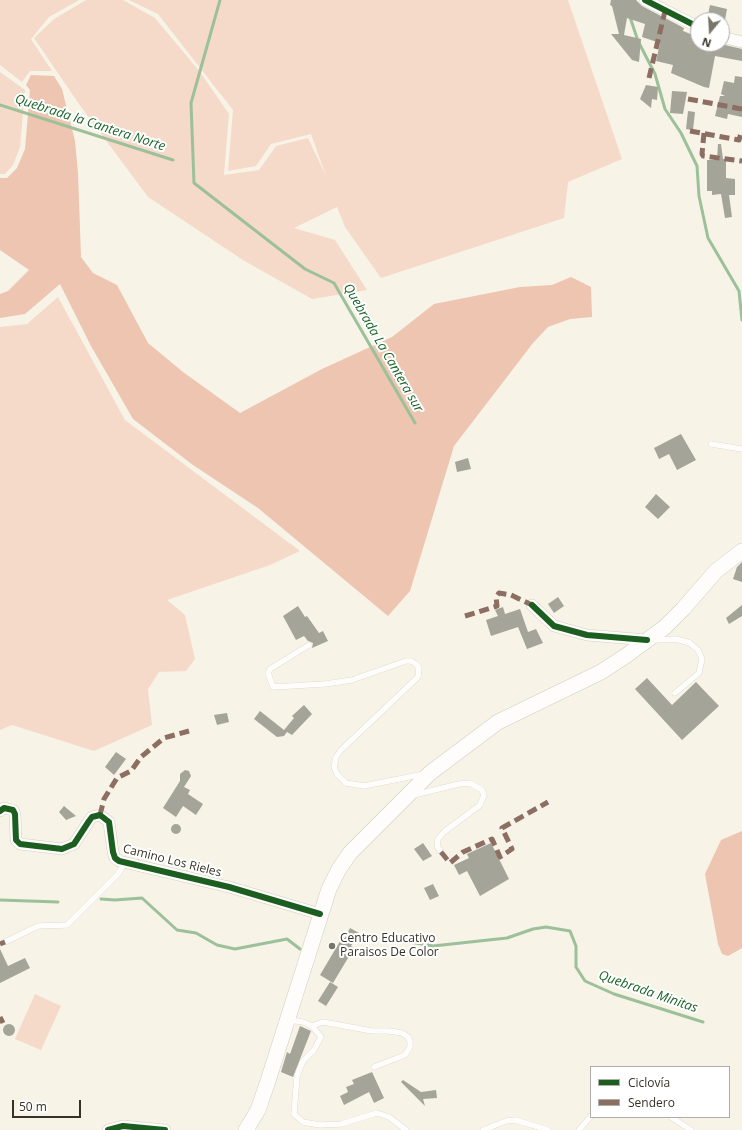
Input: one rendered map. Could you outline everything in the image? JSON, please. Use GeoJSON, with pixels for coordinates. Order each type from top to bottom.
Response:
{"type":"FeatureCollection","features":[{"type":"Feature","properties":{"kind":"main road"},"geometry":{"type":"LineString","coordinates":[[246,1130],[258,1110],[328,889],[350,853],[430,773],[498,722],[601,672],[627,656],[683,609],[716,571],[742,551]]}},
{"type":"Feature","properties":{"kind":"street"},"geometry":{"type":"LineString","coordinates":[[645,0],[673,16],[690,23]]}},
{"type":"Feature","properties":{"kind":"street"},"geometry":{"type":"LineString","coordinates":[[730,39],[742,42]]}},
{"type":"Feature","properties":{"kind":"street"},"geometry":{"type":"LineString","coordinates":[[529,609],[543,615],[554,626],[587,635],[647,640]]}},
{"type":"Feature","properties":{"kind":"street","name":"Camino Los Rieles"},"geometry":{"type":"LineString","coordinates":[[0,811],[4,808],[13,810],[15,814],[16,840],[20,844],[62,849],[74,844],[92,817],[98,814],[104,816],[109,822],[115,858],[125,862],[229,887],[320,914]]}},
{"type":"Feature","properties":{"kind":"street"},"geometry":{"type":"LineString","coordinates":[[108,1130],[123,1126],[165,1130]]}},
{"type":"Feature","properties":{"kind":"lane"},"geometry":{"type":"LineString","coordinates":[[711,444],[742,449]]}},
{"type":"Feature","properties":{"kind":"lane"},"geometry":{"type":"LineString","coordinates":[[647,640],[676,639],[690,643],[698,650],[702,659],[700,673],[675,693]]}},
{"type":"Feature","properties":{"kind":"lane"},"geometry":{"type":"LineString","coordinates":[[309,646],[269,670],[272,687],[325,684],[352,680],[406,661],[411,661],[419,668],[418,677],[413,684],[341,750],[336,757],[334,767],[340,778],[346,783],[364,786],[430,773]]}},
{"type":"Feature","properties":{"kind":"lane"},"geometry":{"type":"LineString","coordinates":[[404,798],[459,784],[470,784],[482,790],[484,795],[480,805],[444,832],[438,839],[438,846],[441,852]]}},
{"type":"Feature","properties":{"kind":"lane"},"geometry":{"type":"LineString","coordinates":[[5,942],[38,926],[67,925],[118,874],[125,862]]}},
{"type":"Feature","properties":{"kind":"lane"},"geometry":{"type":"LineString","coordinates":[[287,1020],[303,1022],[312,1026],[321,1037],[314,1050],[303,1061],[297,1076],[294,1114],[303,1122],[320,1125],[341,1124],[377,1113],[389,1117],[406,1130]]}},
{"type":"Feature","properties":{"kind":"lane"},"geometry":{"type":"LineString","coordinates":[[312,1026],[323,1022],[372,1031],[402,1033],[408,1037],[410,1041],[410,1048],[405,1055],[374,1067]]}},
{"type":"Feature","properties":{"kind":"lane"},"geometry":{"type":"LineString","coordinates":[[579,1130],[590,1117]]}},
{"type":"Feature","properties":{"kind":"lane"},"geometry":{"type":"LineString","coordinates":[[673,1118],[691,1130]]}},
{"type":"Feature","properties":{"kind":"lane"},"geometry":{"type":"LineString","coordinates":[[482,1130],[506,1121],[515,1120],[548,1130]]}},
{"type":"Feature","properties":{"kind":"shaded area"},"geometry":{"type":"Polygon","coordinates":[[[0,0],[79,0],[49,17],[31,39],[52,71],[30,71],[22,82],[0,65],[0,0]]]}},
{"type":"Feature","properties":{"kind":"shaded area"},"geometry":{"type":"Polygon","coordinates":[[[86,0],[123,0],[155,18],[200,72],[229,114],[224,175],[259,170],[276,146],[308,138],[326,176],[311,134],[271,144],[256,166],[228,171],[233,110],[158,14],[129,0],[568,0],[622,159],[568,182],[564,218],[381,278],[345,227],[337,207],[294,228],[335,240],[367,290],[312,299],[243,260],[148,197],[79,104],[34,38],[54,19],[86,0]]]}},
{"type":"Feature","properties":{"kind":"shaded area"},"geometry":{"type":"Polygon","coordinates":[[[0,72],[25,90],[20,147],[13,165],[5,174],[0,174],[0,72]]]}},
{"type":"Feature","properties":{"kind":"shaded area"},"geometry":{"type":"Polygon","coordinates":[[[31,75],[54,76],[62,89],[75,141],[78,173],[81,257],[93,273],[117,285],[148,343],[183,372],[240,413],[322,369],[392,337],[434,304],[520,287],[552,285],[571,277],[591,287],[592,317],[570,319],[548,327],[533,343],[454,446],[410,591],[388,616],[258,508],[193,465],[133,419],[91,346],[60,284],[25,314],[0,318],[0,294],[8,291],[29,270],[0,250],[0,178],[7,178],[17,168],[25,149],[30,90],[26,85],[31,75]]]}},
{"type":"Feature","properties":{"kind":"shaded area"},"geometry":{"type":"Polygon","coordinates":[[[58,297],[125,420],[300,551],[270,565],[167,600],[185,615],[195,659],[186,671],[159,672],[148,689],[152,725],[94,751],[12,725],[0,730],[0,327],[27,324],[58,297]]]}},
{"type":"Feature","properties":{"kind":"shaded area"},"geometry":{"type":"Polygon","coordinates":[[[742,831],[742,948],[728,956],[722,954],[718,944],[705,874],[721,840],[742,831]]]}},
{"type":"Feature","properties":{"kind":"shaded area"},"geometry":{"type":"Polygon","coordinates":[[[35,994],[61,1006],[41,1050],[15,1039],[35,994]]]}},
{"type":"Feature","properties":{"kind":"building"},"geometry":{"type":"Polygon","coordinates":[[[611,0],[636,0],[642,6],[684,28],[683,31],[690,34],[690,52],[730,52],[730,46],[742,49],[742,61],[715,56],[709,88],[704,87],[671,73],[673,65],[656,61],[660,43],[642,37],[645,24],[627,18],[624,35],[641,39],[639,62],[632,60],[611,34],[619,34],[612,6],[610,5],[611,0]]]}},
{"type":"Feature","properties":{"kind":"building"},"geometry":{"type":"Polygon","coordinates":[[[710,5],[727,9],[726,12],[709,12],[710,5]]]}},
{"type":"Feature","properties":{"kind":"building"},"geometry":{"type":"Polygon","coordinates":[[[735,76],[742,77],[742,117],[728,114],[727,119],[715,116],[720,96],[725,96],[721,94],[724,81],[734,83],[735,76]]]}},
{"type":"Feature","properties":{"kind":"building"},"geometry":{"type":"Polygon","coordinates":[[[646,85],[658,87],[657,100],[652,99],[651,108],[640,99],[646,85]]]}},
{"type":"Feature","properties":{"kind":"building"},"geometry":{"type":"Polygon","coordinates":[[[672,91],[687,92],[683,114],[670,113],[672,91]]]}},
{"type":"Feature","properties":{"kind":"building"},"geometry":{"type":"Polygon","coordinates":[[[688,111],[695,112],[693,130],[686,129],[688,111]]]}},
{"type":"Feature","properties":{"kind":"building"},"geometry":{"type":"Polygon","coordinates":[[[718,144],[721,144],[723,159],[726,159],[726,178],[735,179],[735,195],[729,195],[732,217],[725,218],[721,194],[712,195],[712,191],[707,191],[707,160],[717,160],[718,144]]]}},
{"type":"Feature","properties":{"kind":"building"},"geometry":{"type":"Polygon","coordinates":[[[681,434],[696,460],[677,470],[669,454],[659,459],[654,448],[681,434]]]}},
{"type":"Feature","properties":{"kind":"building"},"geometry":{"type":"Polygon","coordinates":[[[468,458],[471,469],[457,472],[455,462],[468,458]]]}},
{"type":"Feature","properties":{"kind":"building"},"geometry":{"type":"Polygon","coordinates":[[[656,494],[670,507],[658,519],[645,507],[656,494]]]}},
{"type":"Feature","properties":{"kind":"building"},"geometry":{"type":"Polygon","coordinates":[[[742,562],[742,582],[733,579],[737,567],[742,562]]]}},
{"type":"Feature","properties":{"kind":"building"},"geometry":{"type":"Polygon","coordinates":[[[558,597],[564,606],[554,613],[548,604],[558,597]]]}},
{"type":"Feature","properties":{"kind":"building"},"geometry":{"type":"Polygon","coordinates":[[[742,605],[742,616],[729,624],[726,618],[742,605]]]}},
{"type":"Feature","properties":{"kind":"building"},"geometry":{"type":"Polygon","coordinates":[[[298,606],[305,617],[307,616],[319,633],[323,631],[328,641],[312,648],[313,643],[308,641],[304,636],[296,640],[283,616],[298,606]]]}},
{"type":"Feature","properties":{"kind":"building"},"geometry":{"type":"Polygon","coordinates":[[[503,607],[505,614],[520,609],[528,632],[536,629],[543,643],[527,649],[518,627],[491,636],[486,620],[498,616],[495,610],[503,607]]]}},
{"type":"Feature","properties":{"kind":"building"},"geometry":{"type":"Polygon","coordinates":[[[647,678],[672,705],[696,682],[719,706],[682,740],[635,689],[647,678]]]}},
{"type":"Feature","properties":{"kind":"building"},"geometry":{"type":"Polygon","coordinates":[[[304,705],[312,714],[292,735],[287,732],[284,736],[277,737],[254,719],[260,711],[284,730],[294,718],[292,716],[304,705]]]}},
{"type":"Feature","properties":{"kind":"building"},"geometry":{"type":"Polygon","coordinates":[[[227,713],[229,722],[217,725],[214,715],[227,713]]]}},
{"type":"Feature","properties":{"kind":"building"},"geometry":{"type":"Polygon","coordinates":[[[116,752],[126,759],[114,775],[105,767],[116,752]]]}},
{"type":"Feature","properties":{"kind":"building"},"geometry":{"type":"Polygon","coordinates":[[[185,770],[189,771],[191,776],[184,787],[190,790],[188,794],[203,804],[196,815],[183,806],[176,817],[163,808],[180,781],[180,774],[185,770]]]}},
{"type":"Feature","properties":{"kind":"building"},"geometry":{"type":"Polygon","coordinates":[[[64,806],[76,816],[66,820],[59,812],[64,806]]]}},
{"type":"Feature","properties":{"kind":"building"},"geometry":{"type":"Polygon","coordinates":[[[174,824],[178,824],[181,829],[178,834],[174,834],[171,831],[171,827],[174,824]]]}},
{"type":"Feature","properties":{"kind":"building"},"geometry":{"type":"Polygon","coordinates":[[[423,843],[432,856],[423,861],[414,849],[423,843]]]}},
{"type":"Feature","properties":{"kind":"building"},"geometry":{"type":"Polygon","coordinates":[[[491,843],[509,879],[480,896],[467,871],[459,875],[454,865],[469,858],[467,854],[491,843]]]}},
{"type":"Feature","properties":{"kind":"building"},"geometry":{"type":"Polygon","coordinates":[[[433,884],[439,896],[430,900],[424,888],[433,884]]]}},
{"type":"Feature","properties":{"kind":"building"},"geometry":{"type":"Polygon","coordinates":[[[350,928],[359,933],[351,946],[354,948],[333,983],[320,975],[342,938],[345,938],[350,928]]]}},
{"type":"Feature","properties":{"kind":"building"},"geometry":{"type":"Polygon","coordinates":[[[0,949],[8,966],[25,958],[30,968],[0,983],[0,949]]]}},
{"type":"Feature","properties":{"kind":"building"},"geometry":{"type":"Polygon","coordinates":[[[330,982],[338,987],[326,1006],[318,1001],[330,982]]]}},
{"type":"Feature","properties":{"kind":"building"},"geometry":{"type":"Polygon","coordinates":[[[9,1024],[13,1026],[15,1030],[13,1034],[9,1036],[5,1034],[3,1030],[5,1026],[9,1024]]]}},
{"type":"Feature","properties":{"kind":"building"},"geometry":{"type":"Polygon","coordinates":[[[300,1026],[311,1031],[293,1077],[281,1072],[287,1052],[290,1054],[300,1026]]]}},
{"type":"Feature","properties":{"kind":"building"},"geometry":{"type":"Polygon","coordinates":[[[372,1072],[384,1098],[374,1103],[369,1092],[344,1105],[340,1096],[348,1092],[346,1087],[354,1084],[352,1080],[372,1072]]]}},
{"type":"Feature","properties":{"kind":"building"},"geometry":{"type":"Polygon","coordinates":[[[403,1080],[421,1092],[436,1090],[437,1098],[423,1099],[425,1106],[401,1082],[403,1080]]]}},
{"type":"Feature","properties":{"kind":"waterway","name":"Quebrada La Cantera sur"},"geometry":{"type":"LineString","coordinates":[[220,0],[191,103],[194,183],[305,269],[334,283],[415,423]]}},
{"type":"Feature","properties":{"kind":"waterway"},"geometry":{"type":"LineString","coordinates":[[630,17],[638,41],[655,74],[665,109],[681,133],[697,166],[699,196],[708,238],[739,291],[742,320]]}},
{"type":"Feature","properties":{"kind":"waterway","name":"Quebrada la Cantera Norte"},"geometry":{"type":"LineString","coordinates":[[0,105],[173,160]]}},
{"type":"Feature","properties":{"kind":"waterway","name":"Quebrada Minitas"},"geometry":{"type":"LineString","coordinates":[[101,899],[115,900],[142,898],[177,930],[196,933],[217,945],[235,949],[287,939],[300,949]]}},
{"type":"Feature","properties":{"kind":"waterway","name":"Quebrada Minitas"},"geometry":{"type":"LineString","coordinates":[[0,900],[58,902]]}},
{"type":"Feature","properties":{"kind":"waterway","name":"Quebrada Minitas"},"geometry":{"type":"LineString","coordinates":[[388,938],[433,946],[507,938],[533,929],[546,927],[570,931],[576,946],[576,967],[585,981],[614,994],[703,1022]]}},
{"type":"Feature","properties":{"kind":"marked path"},"geometry":{"type":"LineString","coordinates":[[649,78],[665,11]]}},
{"type":"Feature","properties":{"kind":"marked path"},"geometry":{"type":"LineString","coordinates":[[688,99],[742,109]]}},
{"type":"Feature","properties":{"kind":"marked path"},"geometry":{"type":"LineString","coordinates":[[690,131],[739,140],[741,133]]}},
{"type":"Feature","properties":{"kind":"marked path"},"geometry":{"type":"LineString","coordinates":[[704,133],[703,156],[742,161]]}},
{"type":"Feature","properties":{"kind":"marked path"},"geometry":{"type":"LineString","coordinates":[[465,616],[497,606],[496,597],[499,593],[511,595],[532,605]]}},
{"type":"Feature","properties":{"kind":"marked path"},"geometry":{"type":"LineString","coordinates":[[100,815],[104,799],[117,778],[131,771],[141,757],[164,738],[189,731]]}},
{"type":"Feature","properties":{"kind":"marked path"},"geometry":{"type":"LineString","coordinates":[[441,852],[450,863],[463,852],[492,839],[500,857],[512,849],[502,828],[548,802]]}},
{"type":"Feature","properties":{"kind":"marked path"},"geometry":{"type":"LineString","coordinates":[[0,944],[5,942]]}},
{"type":"Feature","properties":{"kind":"marked path"},"geometry":{"type":"LineString","coordinates":[[0,1017],[3,1023]]}},
{"type":"Feature","properties":{"kind":"cycle path"},"geometry":{"type":"LineString","coordinates":[[645,0],[690,23]]}},
{"type":"Feature","properties":{"kind":"cycle path"},"geometry":{"type":"LineString","coordinates":[[532,605],[554,626],[587,635],[647,640]]}},
{"type":"Feature","properties":{"kind":"cycle path"},"geometry":{"type":"LineString","coordinates":[[0,811],[4,808],[13,810],[15,814],[16,840],[20,844],[62,849],[74,844],[92,817],[100,815],[109,822],[113,852],[115,858],[119,861],[229,887],[320,914]]}},
{"type":"Feature","properties":{"kind":"cycle path"},"geometry":{"type":"LineString","coordinates":[[108,1130],[123,1126],[165,1130]]}},
{"type":"Feature","properties":{"kind":"place","name":"Centro Educativo Paraisos De Color"},"geometry":{"type":"Point","coordinates":[332,946]}}]}
